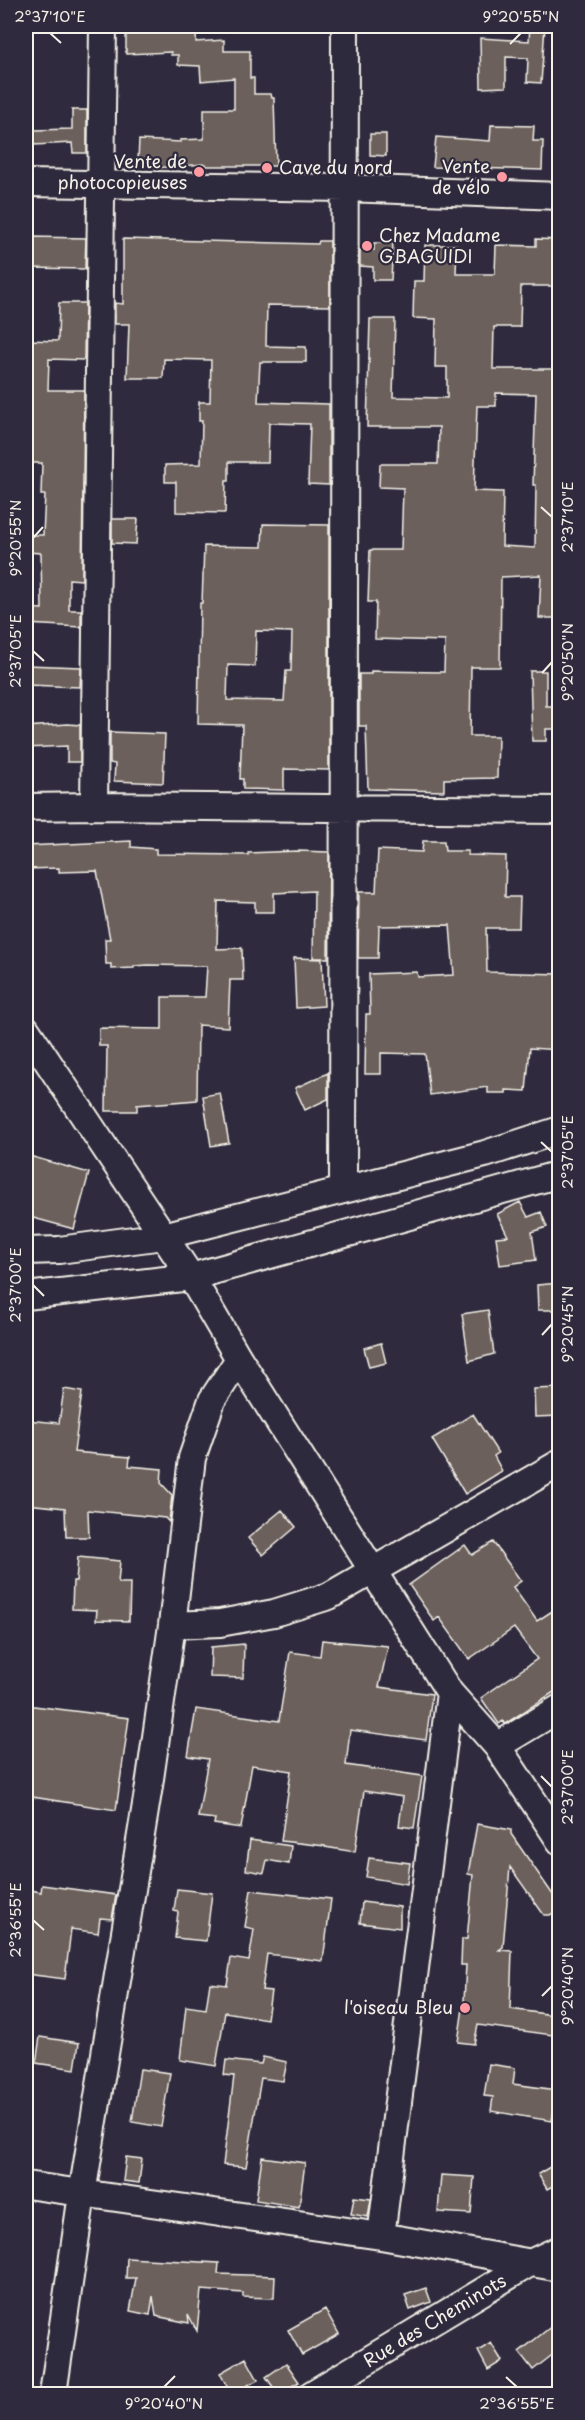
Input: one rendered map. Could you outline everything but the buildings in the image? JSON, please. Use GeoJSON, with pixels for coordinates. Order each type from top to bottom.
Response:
{"type":"FeatureCollection","features":[{"type":"Feature","properties":{"kind":"street"},"geometry":{"type":"LineString","coordinates":[[94,806],[103,26]]}},
{"type":"Feature","properties":{"kind":"street"},"geometry":{"type":"LineString","coordinates":[[343,1189],[345,26]]}},
{"type":"Feature","properties":{"kind":"street"},"geometry":{"type":"LineString","coordinates":[[26,183],[345,188],[560,196]]}},
{"type":"Feature","properties":{"kind":"street"},"geometry":{"type":"LineString","coordinates":[[26,807],[560,810]]}},
{"type":"Feature","properties":{"kind":"street"},"geometry":{"type":"LineString","coordinates":[[26,1029],[191,1277],[238,1359],[450,1693],[497,1746],[560,1841]]}},
{"type":"Feature","properties":{"kind":"street"},"geometry":{"type":"LineString","coordinates":[[26,1251],[59,1250],[163,1236],[485,1154],[560,1130]]}},
{"type":"Feature","properties":{"kind":"street"},"geometry":{"type":"LineString","coordinates":[[26,1296],[191,1277],[560,1174]]}},
{"type":"Feature","properties":{"kind":"street"},"geometry":{"type":"LineString","coordinates":[[53,2394],[82,2194],[147,1798],[172,1625],[192,1458],[212,1400],[238,1359]]}},
{"type":"Feature","properties":{"kind":"street"},"geometry":{"type":"LineString","coordinates":[[172,1625],[220,1623],[274,1613],[329,1596],[560,1463]]}},
{"type":"Feature","properties":{"kind":"street"},"geometry":{"type":"LineString","coordinates":[[381,2236],[450,1693]]}},
{"type":"Feature","properties":{"kind":"street"},"geometry":{"type":"LineString","coordinates":[[497,1746],[560,1707]]}},
{"type":"Feature","properties":{"kind":"street"},"geometry":{"type":"LineString","coordinates":[[26,2185],[381,2236],[560,2268]]}},
{"type":"Feature","properties":{"kind":"street","name":"Rue des Cheminots"},"geometry":{"type":"LineString","coordinates":[[312,2394],[530,2263],[560,2249]]}},
{"type":"Feature","properties":{"kind":"place","name":"Cave du nord"},"geometry":{"type":"Point","coordinates":[267,168]}},
{"type":"Feature","properties":{"kind":"place","name":"Vente de photocopieuses"},"geometry":{"type":"Point","coordinates":[199,172]}},
{"type":"Feature","properties":{"kind":"place","name":"Vente de vélo"},"geometry":{"type":"Point","coordinates":[502,177]}},
{"type":"Feature","properties":{"kind":"place","name":"Chez Madame GBAGUIDI"},"geometry":{"type":"Point","coordinates":[367,246]}},
{"type":"Feature","properties":{"kind":"place","name":"l'oiseau Bleu"},"geometry":{"type":"Point","coordinates":[465,2008]}}]}
